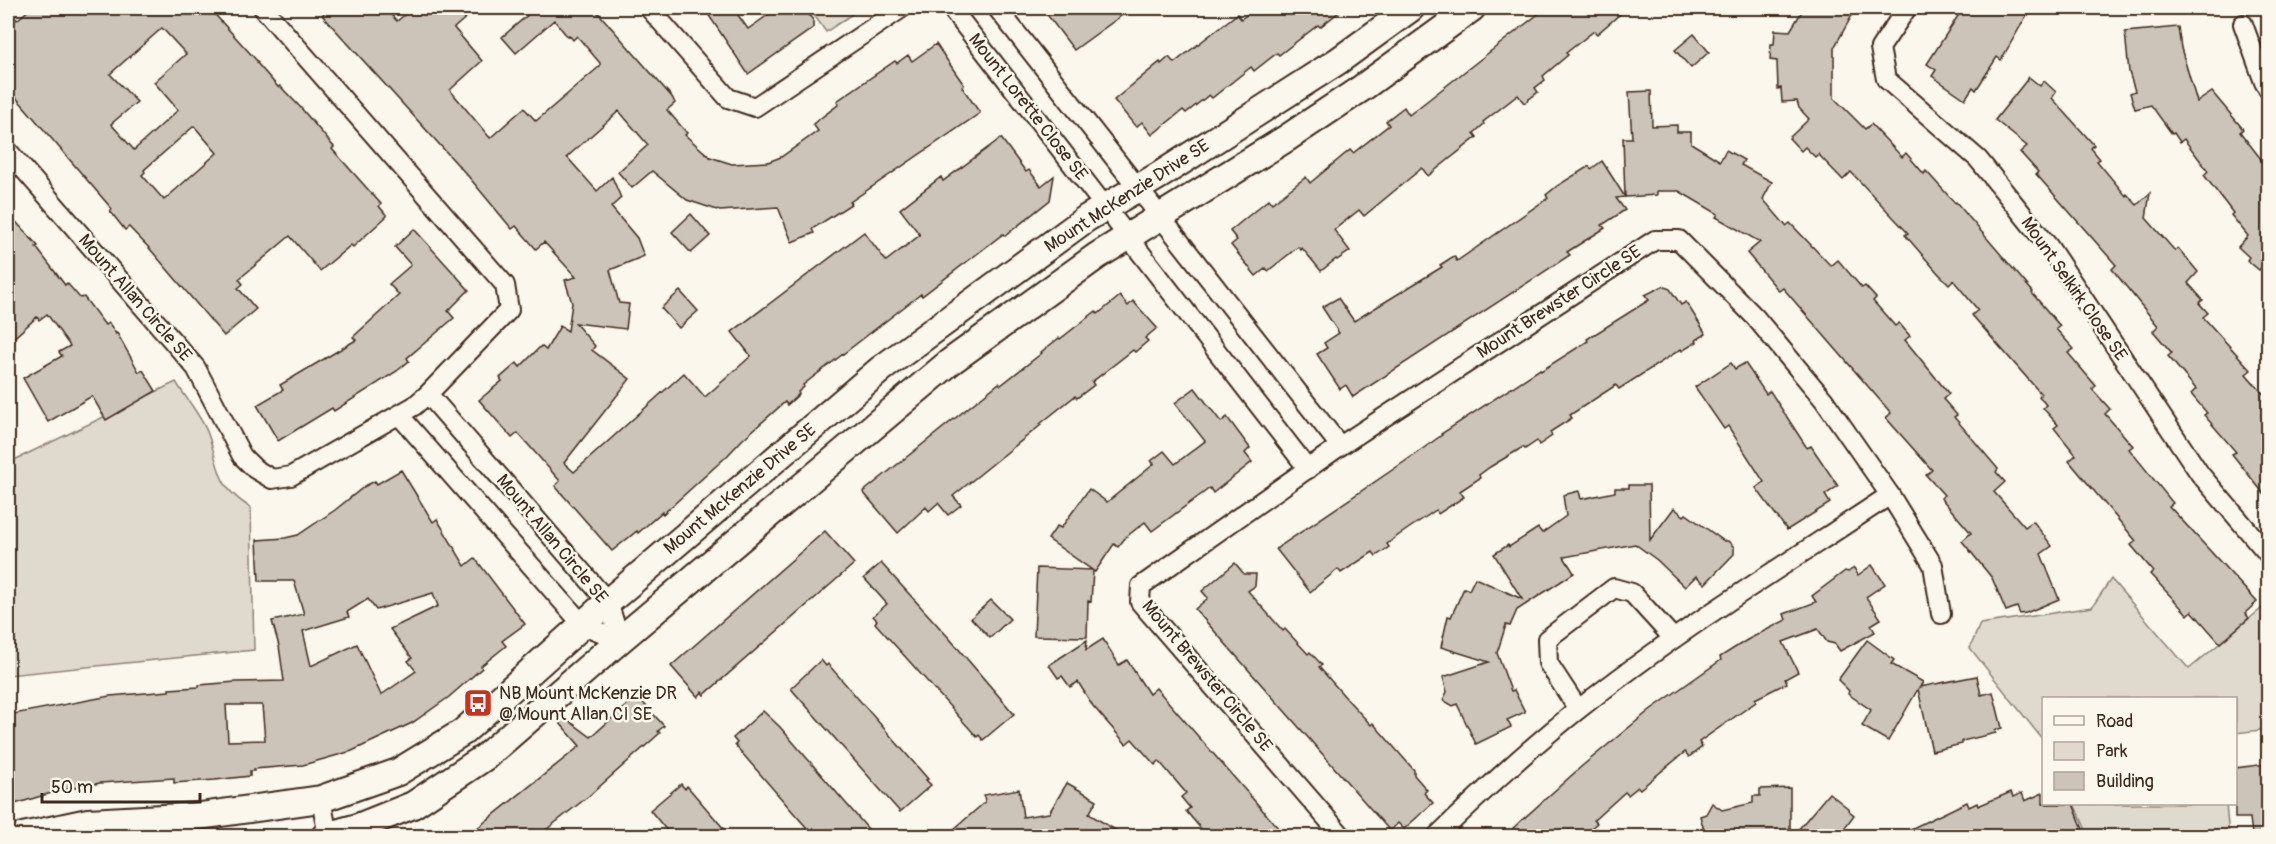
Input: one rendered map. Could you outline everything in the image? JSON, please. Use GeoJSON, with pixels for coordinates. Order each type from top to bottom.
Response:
{"type":"FeatureCollection","features":[{"type":"Feature","properties":{"kind":"street","name":"Mount Allan Circle SE"},"geometry":{"type":"LineString","coordinates":[[8,151],[196,368],[242,456],[255,469],[272,479],[291,476],[399,415],[428,394],[509,310],[505,285],[263,8]]}},
{"type":"Feature","properties":{"kind":"street"},"geometry":{"type":"LineString","coordinates":[[649,8],[728,98],[754,106],[902,8]]}},
{"type":"Feature","properties":{"kind":"street","name":"Mount Lorette Close SE"},"geometry":{"type":"LineString","coordinates":[[951,8],[1105,206]]}},
{"type":"Feature","properties":{"kind":"street","name":"Mount Lorette Close SE"},"geometry":{"type":"LineString","coordinates":[[997,8],[1137,187]]}},
{"type":"Feature","properties":{"kind":"street","name":"Mount McKenzie Drive SE"},"geometry":{"type":"LineString","coordinates":[[23,837],[88,822],[200,816],[321,799],[398,772],[463,732],[608,602],[881,369],[1105,206],[1338,61],[1411,8]]}},
{"type":"Feature","properties":{"kind":"street","name":"Mount McKenzie Drive SE"},"geometry":{"type":"LineString","coordinates":[[327,836],[413,805],[476,763],[950,362],[1097,256],[1287,138],[1353,94],[1472,8]]}},
{"type":"Feature","properties":{"kind":"street","name":"Mount Selkirk Close SE"},"geometry":{"type":"LineString","coordinates":[[1907,8],[1880,48],[1886,79],[1978,159],[2042,238],[2200,474],[2268,554]]}},
{"type":"Feature","properties":{"kind":"street"},"geometry":{"type":"LineString","coordinates":[[2243,24],[2268,89]]}},
{"type":"Feature","properties":{"kind":"street"},"geometry":{"type":"LineString","coordinates":[[1137,187],[1340,446]]}},
{"type":"Feature","properties":{"kind":"street"},"geometry":{"type":"LineString","coordinates":[[1105,206],[1308,469]]}},
{"type":"Feature","properties":{"kind":"street","name":"Mount Brewster Circle SE"},"geometry":{"type":"LineString","coordinates":[[1342,837],[1140,602],[1141,586],[1340,446],[1654,240],[1679,240],[1755,317],[1816,390],[1890,495],[1933,565],[1941,614]]}},
{"type":"Feature","properties":{"kind":"street","name":"Mount Allan Circle SE"},"geometry":{"type":"LineString","coordinates":[[428,394],[608,602],[620,640]]}},
{"type":"Feature","properties":{"kind":"street","name":"Mount Allan Circle SE"},"geometry":{"type":"LineString","coordinates":[[399,415],[583,625],[620,640]]}},
{"type":"Feature","properties":{"kind":"street"},"geometry":{"type":"LineString","coordinates":[[1437,837],[1493,782],[1578,709],[1673,638],[1890,495]]}},
{"type":"Feature","properties":{"kind":"street"},"geometry":{"type":"LineString","coordinates":[[1578,709],[1548,663],[1547,639],[1614,588],[1632,593],[1673,638]]}},
{"type":"Feature","properties":{"kind":"street"},"geometry":{"type":"LineString","coordinates":[[321,799],[327,836]]}},
{"type":"Feature","properties":{"kind":"green space"},"geometry":{"type":"Polygon","coordinates":[[[809,8],[861,8],[826,32],[809,8]]]}},
{"type":"Feature","properties":{"kind":"green space"},"geometry":{"type":"Polygon","coordinates":[[[176,382],[205,428],[225,484],[239,500],[251,508],[254,650],[8,675],[8,463],[176,382]]]}},
{"type":"Feature","properties":{"kind":"green space"},"geometry":{"type":"Polygon","coordinates":[[[2111,579],[2189,669],[2268,603],[2268,729],[2237,733],[2237,697],[2042,697],[2042,739],[1970,648],[1980,624],[2092,607],[2111,579]]]}},
{"type":"Feature","properties":{"kind":"green space"},"geometry":{"type":"Polygon","coordinates":[[[2074,805],[2226,805],[2229,836],[2089,836],[2074,805]]]}},
{"type":"Feature","properties":{"kind":"building"},"geometry":{"type":"Polygon","coordinates":[[[31,8],[209,8],[278,87],[280,86],[301,108],[334,147],[332,149],[381,204],[379,206],[387,216],[353,247],[351,245],[320,271],[290,236],[239,279],[243,284],[238,288],[256,309],[224,336],[150,249],[129,227],[125,230],[110,211],[112,209],[8,88],[8,9],[17,20],[31,8]],[[162,28],[110,74],[137,102],[111,124],[134,150],[178,110],[154,82],[186,54],[162,28]],[[194,126],[144,170],[142,175],[164,200],[217,153],[194,126]]]}},
{"type":"Feature","properties":{"kind":"building"},"geometry":{"type":"Polygon","coordinates":[[[330,8],[385,8],[397,21],[413,8],[477,8],[454,28],[482,61],[450,90],[490,138],[524,108],[536,121],[600,66],[600,63],[577,36],[573,40],[569,35],[567,36],[554,20],[516,53],[502,37],[536,8],[594,8],[672,97],[675,103],[667,110],[687,133],[685,135],[710,157],[732,164],[768,162],[781,157],[818,131],[813,124],[839,104],[837,101],[895,61],[897,63],[908,55],[912,61],[936,44],[980,113],[812,229],[814,233],[792,242],[778,207],[720,211],[687,200],[652,171],[632,188],[618,172],[648,145],[619,111],[567,157],[597,191],[612,177],[621,198],[611,207],[637,238],[644,256],[610,270],[619,303],[629,304],[626,329],[575,323],[595,346],[592,350],[630,379],[564,463],[574,472],[684,373],[705,397],[751,356],[732,332],[864,232],[886,261],[920,235],[900,209],[941,177],[943,181],[1001,138],[1026,172],[1029,170],[1041,186],[1054,176],[1050,200],[1005,236],[1003,234],[922,296],[921,294],[803,385],[799,394],[787,405],[785,402],[663,514],[662,512],[612,551],[555,486],[560,481],[518,433],[512,438],[479,400],[502,381],[500,378],[517,363],[520,367],[541,346],[546,350],[560,326],[568,331],[572,303],[565,280],[576,277],[544,242],[536,249],[516,226],[512,229],[468,176],[322,15],[330,8]]]}},
{"type":"Feature","properties":{"kind":"building"},"geometry":{"type":"Polygon","coordinates":[[[704,8],[733,8],[748,29],[778,8],[804,8],[813,20],[813,28],[748,74],[704,8]]]}},
{"type":"Feature","properties":{"kind":"building"},"geometry":{"type":"Polygon","coordinates":[[[1042,8],[1132,8],[1074,50],[1042,8]]]}},
{"type":"Feature","properties":{"kind":"building"},"geometry":{"type":"Polygon","coordinates":[[[1256,8],[1344,8],[1320,27],[1318,25],[1254,71],[1251,67],[1212,98],[1209,95],[1186,113],[1183,110],[1152,135],[1142,122],[1136,127],[1114,100],[1160,62],[1161,64],[1169,57],[1174,63],[1237,14],[1241,19],[1256,8]]]}},
{"type":"Feature","properties":{"kind":"building"},"geometry":{"type":"Polygon","coordinates":[[[1546,8],[1627,8],[1597,34],[1594,31],[1566,53],[1568,55],[1543,76],[1545,80],[1535,88],[1538,92],[1524,103],[1518,95],[1483,122],[1484,124],[1474,133],[1477,137],[1428,176],[1422,168],[1364,216],[1359,210],[1334,230],[1350,251],[1321,271],[1302,248],[1301,250],[1298,247],[1268,271],[1266,268],[1256,276],[1231,245],[1237,240],[1230,231],[1269,199],[1272,203],[1306,177],[1310,183],[1350,150],[1353,153],[1389,125],[1386,121],[1404,107],[1409,115],[1546,8]]]}},
{"type":"Feature","properties":{"kind":"building"},"geometry":{"type":"Polygon","coordinates":[[[1804,8],[1856,8],[1834,48],[1834,98],[1865,129],[1871,124],[1902,157],[1906,153],[1924,174],[1926,171],[1956,202],[2033,292],[2060,326],[2056,329],[2074,349],[2068,353],[2096,386],[2092,389],[2110,409],[2105,414],[2133,446],[2129,449],[2173,503],[2169,506],[2257,602],[2245,613],[2249,618],[2220,643],[2192,611],[2188,615],[2150,574],[2153,571],[2131,545],[2136,541],[2069,461],[2076,455],[2054,428],[2058,425],[2043,408],[2046,405],[2039,396],[2041,394],[1972,315],[1978,310],[1953,280],[1949,284],[1938,273],[1905,235],[1908,233],[1851,172],[1843,180],[1818,154],[1815,157],[1805,147],[1801,151],[1789,138],[1809,119],[1799,108],[1797,101],[1782,102],[1781,88],[1778,89],[1777,61],[1770,60],[1771,44],[1774,44],[1775,30],[1790,31],[1804,8]]]}},
{"type":"Feature","properties":{"kind":"building"},"geometry":{"type":"Polygon","coordinates":[[[1963,8],[2019,8],[2028,13],[2001,60],[1997,57],[1976,90],[1973,87],[1965,99],[1932,76],[1936,70],[1927,64],[1963,8]]]}},
{"type":"Feature","properties":{"kind":"building"},"geometry":{"type":"Polygon","coordinates":[[[2178,27],[2181,48],[2197,102],[2212,92],[2243,129],[2240,132],[2268,168],[2268,275],[2247,260],[2249,257],[2238,247],[2248,236],[2204,175],[2208,171],[2184,139],[2180,142],[2174,133],[2172,134],[2151,105],[2135,109],[2130,93],[2135,91],[2129,72],[2125,32],[2178,27]]]}},
{"type":"Feature","properties":{"kind":"building"},"geometry":{"type":"Polygon","coordinates":[[[1694,34],[1709,52],[1691,68],[1675,50],[1694,34]]]}},
{"type":"Feature","properties":{"kind":"building"},"geometry":{"type":"Polygon","coordinates":[[[2029,77],[2040,86],[2044,81],[2056,92],[2052,98],[2094,145],[2091,148],[2100,159],[2097,161],[2126,196],[2127,194],[2137,205],[2150,193],[2146,218],[2175,251],[2178,248],[2198,272],[2188,283],[2203,300],[2199,303],[2208,313],[2203,317],[2251,370],[2246,374],[2268,399],[2268,499],[2232,454],[2236,452],[2204,415],[2207,413],[2191,394],[2196,389],[2168,356],[2172,353],[2153,331],[2158,326],[2112,269],[2116,265],[2036,174],[2038,172],[2020,152],[2027,146],[1995,120],[2029,77]]]}},
{"type":"Feature","properties":{"kind":"building"},"geometry":{"type":"Polygon","coordinates":[[[1651,91],[1652,126],[1677,125],[1677,132],[1691,132],[1691,143],[1720,161],[1726,150],[1744,160],[1741,165],[1772,182],[1763,199],[1786,226],[1790,223],[1831,266],[1838,260],[1862,288],[1865,286],[1876,298],[1873,301],[1895,326],[1899,323],[1910,336],[1905,340],[1949,394],[1943,399],[1957,415],[1954,417],[1998,469],[1996,472],[2005,482],[1994,492],[2025,527],[2033,521],[2052,546],[2041,554],[2059,599],[2026,613],[2020,614],[2017,607],[2006,611],[1992,578],[1962,541],[1971,533],[1941,498],[1944,495],[1926,475],[1932,470],[1886,418],[1891,413],[1783,288],[1779,291],[1747,253],[1760,242],[1716,217],[1718,214],[1679,191],[1657,191],[1657,195],[1625,197],[1623,138],[1632,138],[1629,92],[1651,91]]]}},
{"type":"Feature","properties":{"kind":"building"},"geometry":{"type":"Polygon","coordinates":[[[1602,161],[1625,197],[1616,198],[1625,210],[1602,225],[1605,228],[1567,252],[1570,255],[1353,397],[1346,385],[1340,389],[1317,354],[1327,348],[1324,343],[1339,333],[1322,307],[1338,298],[1354,321],[1442,267],[1440,265],[1454,256],[1457,261],[1548,198],[1546,195],[1557,186],[1589,166],[1591,169],[1602,161]]]}},
{"type":"Feature","properties":{"kind":"building"},"geometry":{"type":"Polygon","coordinates":[[[8,213],[38,246],[36,247],[65,285],[67,283],[80,298],[84,297],[105,325],[109,323],[139,372],[143,370],[156,391],[106,420],[92,396],[48,422],[23,378],[62,356],[59,352],[70,346],[47,314],[39,320],[37,317],[8,343],[8,213]]]}},
{"type":"Feature","properties":{"kind":"building"},"geometry":{"type":"Polygon","coordinates":[[[691,214],[710,236],[691,253],[672,232],[691,214]]]}},
{"type":"Feature","properties":{"kind":"building"},"geometry":{"type":"Polygon","coordinates":[[[414,229],[469,290],[448,311],[454,318],[407,358],[409,361],[397,371],[334,411],[332,408],[278,441],[257,405],[283,390],[280,385],[356,340],[353,337],[399,295],[389,284],[411,265],[395,247],[414,229]]]}},
{"type":"Feature","properties":{"kind":"building"},"geometry":{"type":"Polygon","coordinates":[[[1663,286],[1670,289],[1681,305],[1686,302],[1706,334],[1696,340],[1697,342],[1682,351],[1681,349],[1619,389],[1616,385],[1570,415],[1572,418],[1550,432],[1552,436],[1539,445],[1537,441],[1525,449],[1523,447],[1479,475],[1480,478],[1460,491],[1464,497],[1438,514],[1436,510],[1387,544],[1389,547],[1376,556],[1373,552],[1341,573],[1338,569],[1310,592],[1276,549],[1404,462],[1441,434],[1649,300],[1645,295],[1663,286]]]}},
{"type":"Feature","properties":{"kind":"building"},"geometry":{"type":"Polygon","coordinates":[[[680,291],[698,311],[679,328],[661,308],[680,291]]]}},
{"type":"Feature","properties":{"kind":"building"},"geometry":{"type":"Polygon","coordinates":[[[1120,296],[1128,306],[1133,301],[1157,328],[1145,338],[1148,341],[1092,382],[1094,385],[1077,398],[1075,396],[953,496],[961,505],[948,515],[938,503],[929,511],[926,507],[898,533],[863,492],[999,383],[1001,385],[1059,338],[1096,311],[1098,314],[1120,296]]]}},
{"type":"Feature","properties":{"kind":"building"},"geometry":{"type":"Polygon","coordinates":[[[1731,363],[1735,369],[1745,363],[1766,394],[1770,391],[1807,448],[1811,446],[1838,486],[1825,495],[1830,503],[1787,530],[1756,488],[1764,482],[1728,426],[1724,429],[1695,387],[1731,363]]]}},
{"type":"Feature","properties":{"kind":"building"},"geometry":{"type":"Polygon","coordinates":[[[1195,388],[1221,422],[1227,417],[1250,448],[1245,453],[1252,462],[1213,493],[1210,488],[1152,531],[1145,522],[1126,537],[1118,547],[1114,544],[1095,572],[1093,571],[1091,602],[1088,601],[1087,637],[1034,636],[1037,568],[1092,570],[1048,539],[1057,526],[1061,528],[1089,489],[1107,502],[1154,464],[1151,461],[1164,451],[1175,464],[1205,441],[1175,403],[1195,388]]]}},
{"type":"Feature","properties":{"kind":"building"},"geometry":{"type":"Polygon","coordinates":[[[401,470],[433,522],[437,519],[465,566],[475,558],[525,624],[502,641],[506,646],[449,697],[412,723],[352,751],[303,765],[254,769],[250,771],[250,776],[215,780],[174,783],[174,778],[100,783],[58,791],[8,806],[8,715],[110,696],[169,691],[169,689],[199,687],[199,685],[284,681],[279,646],[272,621],[304,614],[294,581],[259,581],[257,540],[298,535],[365,486],[375,481],[377,484],[401,470]],[[433,593],[376,610],[368,599],[347,612],[349,617],[303,631],[311,666],[357,644],[381,695],[416,671],[408,661],[412,658],[390,629],[438,606],[433,593]],[[226,705],[228,741],[265,740],[262,705],[226,705]]]}},
{"type":"Feature","properties":{"kind":"building"},"geometry":{"type":"Polygon","coordinates":[[[1629,485],[1649,485],[1650,540],[1674,508],[1724,541],[1728,541],[1734,547],[1734,554],[1705,584],[1696,576],[1685,587],[1657,560],[1635,544],[1564,557],[1574,573],[1517,610],[1510,626],[1506,625],[1497,653],[1511,691],[1514,690],[1525,712],[1507,720],[1511,727],[1476,744],[1457,704],[1453,706],[1443,700],[1447,692],[1443,677],[1489,662],[1441,647],[1448,616],[1451,617],[1464,588],[1469,590],[1475,578],[1522,599],[1494,554],[1538,528],[1542,533],[1566,516],[1563,495],[1579,491],[1581,499],[1615,492],[1615,488],[1629,488],[1629,485]]]}},
{"type":"Feature","properties":{"kind":"building"},"geometry":{"type":"Polygon","coordinates":[[[825,531],[854,564],[704,695],[702,692],[698,697],[671,666],[825,531]]]}},
{"type":"Feature","properties":{"kind":"building"},"geometry":{"type":"Polygon","coordinates":[[[881,563],[1014,714],[983,740],[979,735],[977,737],[875,623],[877,620],[873,616],[887,604],[864,578],[881,563]]]}},
{"type":"Feature","properties":{"kind":"building"},"geometry":{"type":"Polygon","coordinates":[[[1235,563],[1244,574],[1256,574],[1255,586],[1248,591],[1283,631],[1285,629],[1308,654],[1310,652],[1322,665],[1319,667],[1371,725],[1373,723],[1414,770],[1414,775],[1427,790],[1424,793],[1433,803],[1404,829],[1398,823],[1390,831],[1195,609],[1208,598],[1202,591],[1235,563]]]}},
{"type":"Feature","properties":{"kind":"building"},"geometry":{"type":"Polygon","coordinates":[[[1872,565],[1885,584],[1866,597],[1881,619],[1871,625],[1875,632],[1840,651],[1835,644],[1827,642],[1818,629],[1783,642],[1798,672],[1785,679],[1787,683],[1755,699],[1756,702],[1699,742],[1702,747],[1689,757],[1685,752],[1640,789],[1638,787],[1628,795],[1625,792],[1594,820],[1597,823],[1581,837],[1520,837],[1513,828],[1582,766],[1650,710],[1721,660],[1720,657],[1786,620],[1784,614],[1816,602],[1812,596],[1845,571],[1848,572],[1854,568],[1858,575],[1872,565]]]}},
{"type":"Feature","properties":{"kind":"building"},"geometry":{"type":"Polygon","coordinates":[[[991,600],[1010,619],[990,638],[971,618],[991,600]]]}},
{"type":"Feature","properties":{"kind":"building"},"geometry":{"type":"Polygon","coordinates":[[[1103,639],[1119,665],[1127,660],[1149,694],[1156,688],[1286,837],[1208,837],[1186,811],[1190,808],[1181,797],[1186,793],[1159,761],[1155,765],[1132,739],[1126,744],[1093,706],[1078,682],[1070,687],[1062,676],[1058,678],[1049,665],[1087,640],[1086,650],[1103,639]]]}},
{"type":"Feature","properties":{"kind":"building"},"geometry":{"type":"Polygon","coordinates":[[[1867,640],[1894,660],[1891,664],[1923,682],[1920,687],[1977,676],[1981,695],[1993,692],[2002,728],[1995,730],[1996,733],[1932,751],[1918,689],[1888,741],[1862,726],[1871,710],[1848,694],[1849,691],[1838,680],[1867,640]]]}},
{"type":"Feature","properties":{"kind":"building"},"geometry":{"type":"Polygon","coordinates":[[[821,660],[826,666],[828,664],[928,779],[926,780],[931,785],[900,812],[791,688],[821,660]]]}},
{"type":"Feature","properties":{"kind":"building"},"geometry":{"type":"Polygon","coordinates":[[[637,696],[664,726],[658,731],[660,733],[590,795],[537,837],[466,837],[580,746],[559,722],[564,717],[591,737],[637,696]]]}},
{"type":"Feature","properties":{"kind":"building"},"geometry":{"type":"Polygon","coordinates":[[[763,711],[780,727],[875,837],[815,837],[735,745],[737,743],[733,738],[763,711]]]}},
{"type":"Feature","properties":{"kind":"building"},"geometry":{"type":"Polygon","coordinates":[[[2267,764],[2268,832],[2252,834],[2250,818],[2235,818],[2237,768],[2267,764]]]}},
{"type":"Feature","properties":{"kind":"building"},"geometry":{"type":"Polygon","coordinates":[[[1067,783],[1097,800],[1089,814],[1127,837],[945,837],[985,802],[984,795],[1019,789],[1023,817],[1049,813],[1067,783]]]}},
{"type":"Feature","properties":{"kind":"building"},"geometry":{"type":"Polygon","coordinates":[[[681,784],[685,789],[687,786],[731,837],[672,837],[650,810],[681,784]]]}},
{"type":"Feature","properties":{"kind":"building"},"geometry":{"type":"Polygon","coordinates":[[[1790,788],[1790,837],[1706,837],[1700,816],[1706,814],[1712,803],[1722,810],[1753,803],[1753,796],[1760,796],[1760,789],[1790,788]]]}},
{"type":"Feature","properties":{"kind":"building"},"geometry":{"type":"Polygon","coordinates":[[[2011,792],[2013,797],[2022,793],[2025,801],[2042,793],[2042,805],[2073,805],[2083,829],[2065,837],[1894,837],[1967,802],[1969,807],[1977,803],[1978,806],[2011,792]]]}},
{"type":"Feature","properties":{"kind":"building"},"geometry":{"type":"Polygon","coordinates":[[[1829,793],[1854,815],[1838,837],[1792,837],[1829,793]]]}},
{"type":"Feature","properties":{"kind":"place","name":"NB Mount McKenzie DR @ Mount Allan CI SE"},"geometry":{"type":"Point","coordinates":[478,703]}}]}
